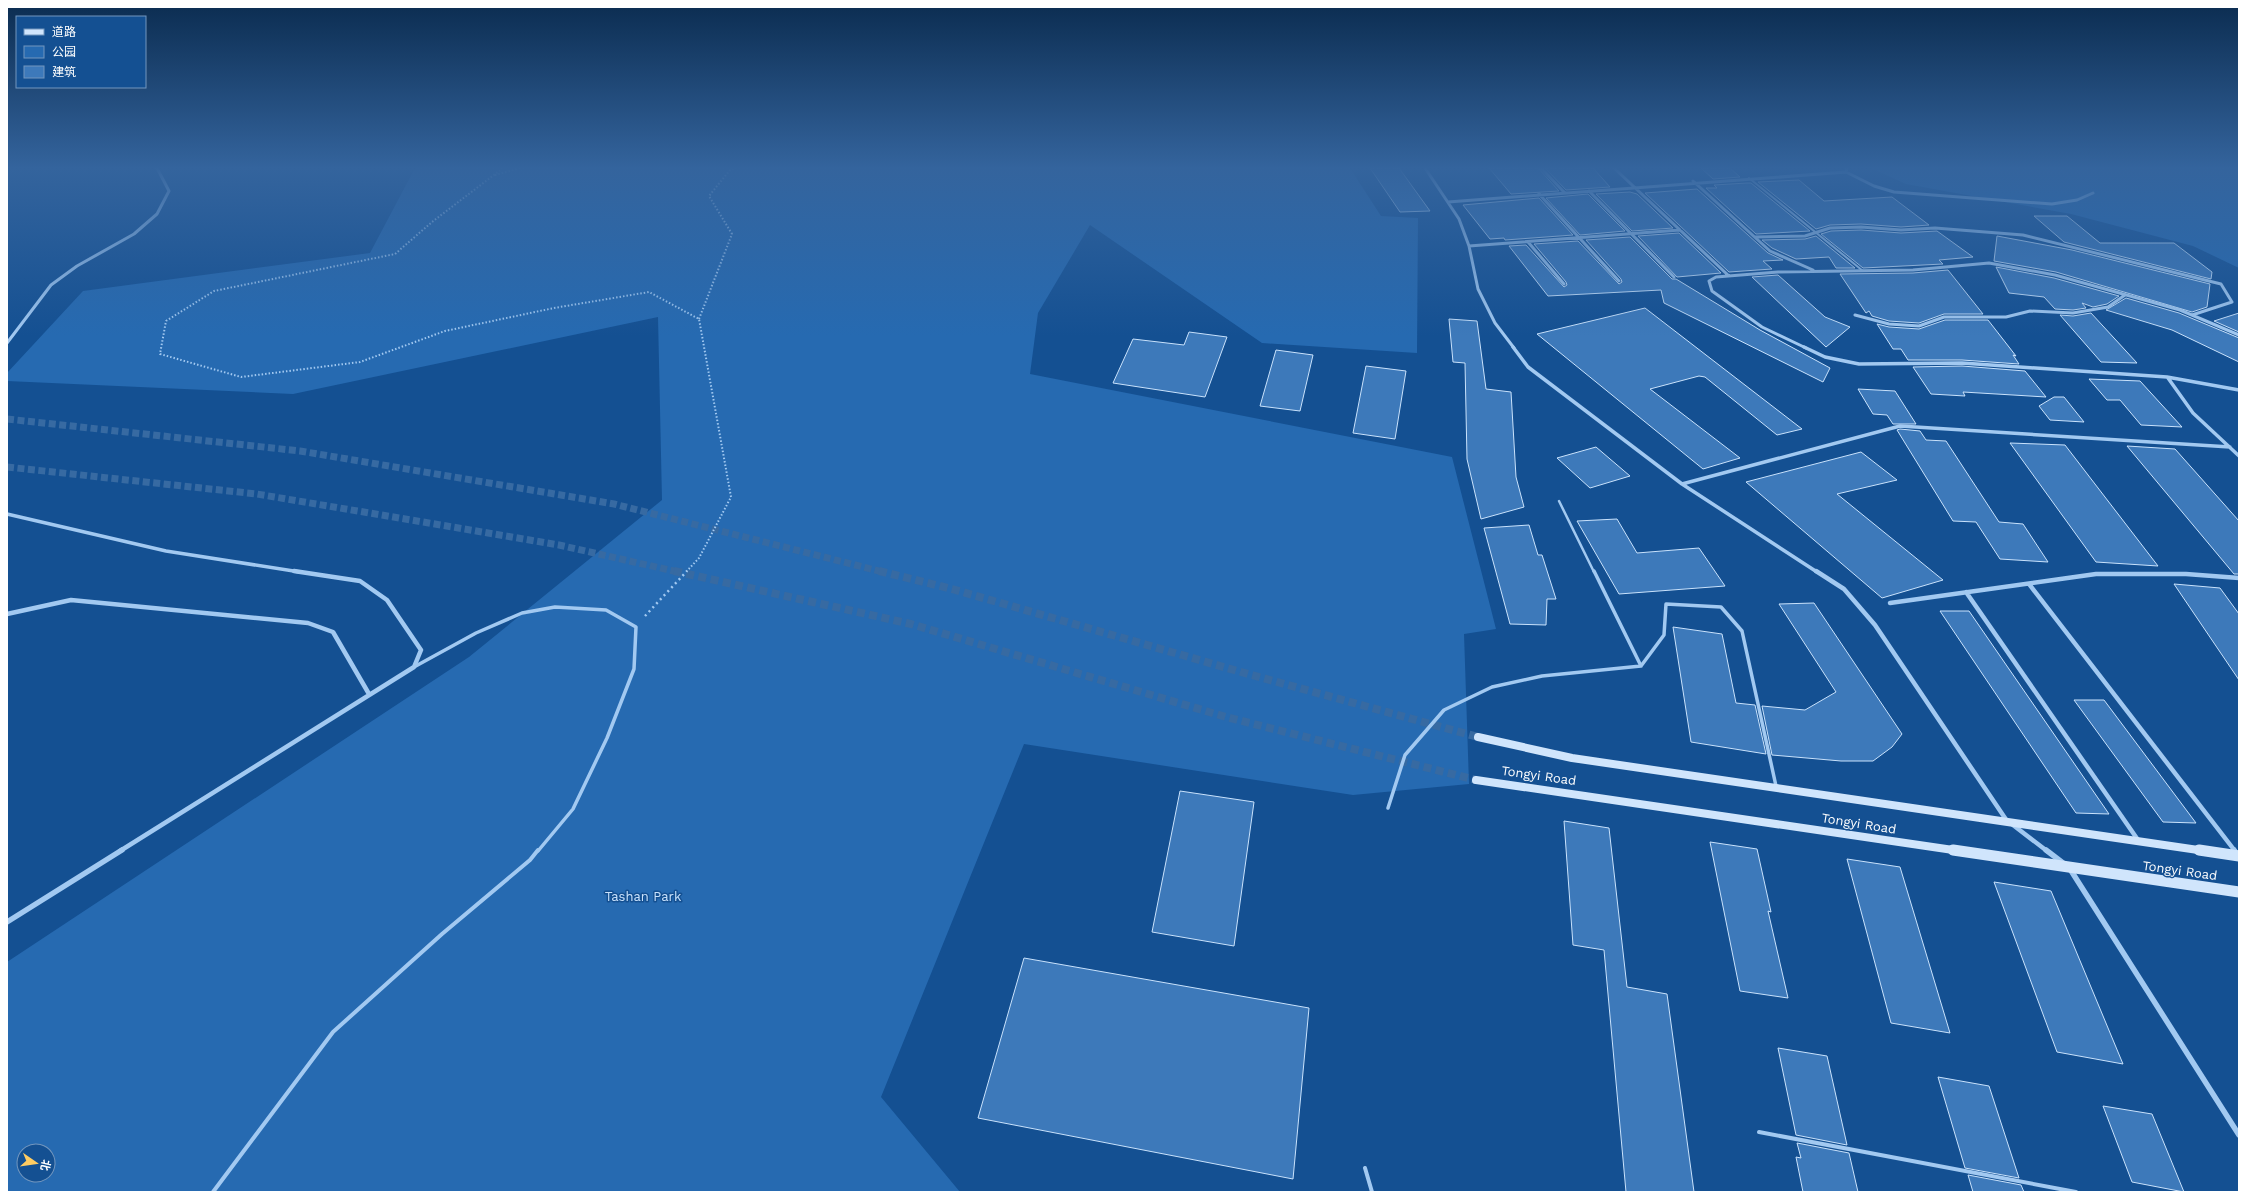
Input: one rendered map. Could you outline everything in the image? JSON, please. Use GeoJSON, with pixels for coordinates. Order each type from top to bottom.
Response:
{"type":"FeatureCollection","features":[{"type":"Feature","properties":{"kind":"main road","name":"Tongyi Road"},"geometry":{"type":"LineString","coordinates":[[1478,737],[1572,758],[2239,856]]}},
{"type":"Feature","properties":{"kind":"main road","name":"Tongyi Road"},"geometry":{"type":"LineString","coordinates":[[1476,780],[2239,892]]}},
{"type":"Feature","properties":{"kind":"street"},"geometry":{"type":"LineString","coordinates":[[7,343],[51,285],[77,266],[134,234],[146,224]]}},
{"type":"Feature","properties":{"kind":"street"},"geometry":{"type":"LineString","coordinates":[[1461,224],[1469,246],[1478,289],[1495,323],[1528,367],[1682,484],[1844,589],[1875,625],[2008,821],[2069,867],[2239,1135]]}},
{"type":"Feature","properties":{"kind":"street"},"geometry":{"type":"LineString","coordinates":[[1566,224],[1619,281]]}},
{"type":"Feature","properties":{"kind":"street"},"geometry":{"type":"LineString","coordinates":[[1621,224],[1674,277]]}},
{"type":"Feature","properties":{"kind":"street"},"geometry":{"type":"LineString","coordinates":[[1673,224],[1729,276]]}},
{"type":"Feature","properties":{"kind":"street"},"geometry":{"type":"LineString","coordinates":[[1740,224],[1770,251],[1816,271]]}},
{"type":"Feature","properties":{"kind":"street"},"geometry":{"type":"LineString","coordinates":[[1755,237],[1805,236],[1830,228],[1861,227],[1900,230],[1935,228],[2023,235],[2221,284],[2232,302],[2191,315]]}},
{"type":"Feature","properties":{"kind":"street"},"geometry":{"type":"LineString","coordinates":[[1469,246],[1680,230]]}},
{"type":"Feature","properties":{"kind":"street"},"geometry":{"type":"LineString","coordinates":[[1528,242],[1564,284]]}},
{"type":"Feature","properties":{"kind":"street"},"geometry":{"type":"LineString","coordinates":[[2239,335],[2191,315],[2125,295],[2055,275],[1989,263],[1913,270],[1816,271],[1729,276],[1716,277],[1709,281],[1712,291],[1762,327],[1825,357],[1859,364],[1962,362],[2167,377],[2239,390]]}},
{"type":"Feature","properties":{"kind":"street"},"geometry":{"type":"LineString","coordinates":[[1856,315],[1889,324],[1919,326],[1944,317],[2006,317],[2030,311],[2073,313],[2108,308],[2125,295]]}},
{"type":"Feature","properties":{"kind":"street"},"geometry":{"type":"LineString","coordinates":[[2167,377],[2193,413],[2239,456]]}},
{"type":"Feature","properties":{"kind":"street"},"geometry":{"type":"LineString","coordinates":[[1682,484],[1900,426],[2230,447]]}},
{"type":"Feature","properties":{"kind":"street"},"geometry":{"type":"LineString","coordinates":[[7,514],[166,551],[360,581],[387,600],[421,650],[414,667],[7,922]]}},
{"type":"Feature","properties":{"kind":"street"},"geometry":{"type":"LineString","coordinates":[[1890,603],[2096,574],[2186,574],[2239,578]]}},
{"type":"Feature","properties":{"kind":"street"},"geometry":{"type":"LineString","coordinates":[[2029,584],[2239,856]]}},
{"type":"Feature","properties":{"kind":"street"},"geometry":{"type":"LineString","coordinates":[[1966,592],[2139,842]]}},
{"type":"Feature","properties":{"kind":"street"},"geometry":{"type":"LineString","coordinates":[[7,614],[71,600],[308,623],[333,632],[369,694]]}},
{"type":"Feature","properties":{"kind":"lane"},"geometry":{"type":"LineString","coordinates":[[1806,224],[1863,270]]}},
{"type":"Feature","properties":{"kind":"lane"},"geometry":{"type":"LineString","coordinates":[[1560,501],[1641,666]]}},
{"type":"Feature","properties":{"kind":"lane"},"geometry":{"type":"LineString","coordinates":[[1388,808],[1405,755],[1444,710],[1492,688],[1542,676],[1641,666],[1664,635],[1666,604],[1721,607],[1742,631],[1776,788]]}},
{"type":"Feature","properties":{"kind":"lane"},"geometry":{"type":"LineString","coordinates":[[213,1192],[266,1118],[333,1032],[442,934],[530,860],[573,808],[607,738],[634,669],[636,627],[606,610],[555,607],[522,613],[476,633],[414,667]]}},
{"type":"Feature","properties":{"kind":"lane"},"geometry":{"type":"LineString","coordinates":[[1759,1132],[2076,1192]]}},
{"type":"Feature","properties":{"kind":"lane"},"geometry":{"type":"LineString","coordinates":[[1365,1168],[1372,1192]]}},
{"type":"Feature","properties":{"kind":"path"},"geometry":{"type":"LineString","coordinates":[[430,224],[395,254],[214,291],[166,321],[160,354],[241,377],[360,362],[445,331],[554,308],[649,292],[699,319]]}},
{"type":"Feature","properties":{"kind":"path"},"geometry":{"type":"LineString","coordinates":[[636,627],[698,558],[731,498],[699,319],[732,234],[726,224]]}},
{"type":"Feature","properties":{"kind":"green space","name":"Tashan Park"},"geometry":{"type":"Polygon","coordinates":[[[385,224],[1418,224],[1417,353],[1262,343],[1090,225],[1038,313],[1030,374],[1452,457],[1496,629],[1464,634],[1469,784],[1353,795],[1024,744],[881,1097],[960,1192],[7,1192],[7,962],[469,657],[662,500],[658,317],[293,394],[7,381],[7,373],[83,291],[370,253],[385,224]]]}},
{"type":"Feature","properties":{"kind":"green space"},"geometry":{"type":"Polygon","coordinates":[[[2109,224],[2239,224],[2239,268],[2193,246],[2109,224]]]}},
{"type":"Feature","properties":{"kind":"building"},"geometry":{"type":"Polygon","coordinates":[[[1478,224],[1563,224],[1573,235],[1505,240],[1504,238],[1490,239],[1478,224]]]}},
{"type":"Feature","properties":{"kind":"building"},"geometry":{"type":"Polygon","coordinates":[[[1570,224],[1618,224],[1625,231],[1580,235],[1570,224]]]}},
{"type":"Feature","properties":{"kind":"building"},"geometry":{"type":"Polygon","coordinates":[[[1625,224],[1669,224],[1673,228],[1632,231],[1625,224]]]}},
{"type":"Feature","properties":{"kind":"building"},"geometry":{"type":"Polygon","coordinates":[[[1678,224],[1736,224],[1768,253],[1783,260],[1763,261],[1772,269],[1729,272],[1678,224]]]}},
{"type":"Feature","properties":{"kind":"building"},"geometry":{"type":"Polygon","coordinates":[[[1745,224],[1801,224],[1810,231],[1756,234],[1745,224]]]}},
{"type":"Feature","properties":{"kind":"building"},"geometry":{"type":"Polygon","coordinates":[[[1810,224],[1928,224],[1929,225],[1901,227],[1861,224],[1830,225],[1816,229],[1810,224]]]}},
{"type":"Feature","properties":{"kind":"building"},"geometry":{"type":"Polygon","coordinates":[[[2043,224],[2077,224],[2100,243],[2174,243],[2212,272],[2211,279],[2064,242],[2043,224]]]}},
{"type":"Feature","properties":{"kind":"building"},"geometry":{"type":"Polygon","coordinates":[[[1861,230],[1901,233],[1937,231],[1973,257],[1939,260],[1943,264],[1863,268],[1821,234],[1831,231],[1861,230]]]}},
{"type":"Feature","properties":{"kind":"building"},"geometry":{"type":"Polygon","coordinates":[[[1679,233],[1721,273],[1677,277],[1638,236],[1679,233]]]}},
{"type":"Feature","properties":{"kind":"building"},"geometry":{"type":"Polygon","coordinates":[[[1816,236],[1855,268],[1836,268],[1829,257],[1796,259],[1772,248],[1762,240],[1805,239],[1816,236]]]}},
{"type":"Feature","properties":{"kind":"building"},"geometry":{"type":"Polygon","coordinates":[[[1997,236],[2072,250],[2210,284],[2207,307],[2192,312],[2056,272],[1994,261],[1997,236]]]}},
{"type":"Feature","properties":{"kind":"building"},"geometry":{"type":"Polygon","coordinates":[[[1630,237],[1672,279],[1676,279],[1760,330],[1830,368],[1823,382],[1664,303],[1661,290],[1548,296],[1509,246],[1526,245],[1564,287],[1567,285],[1566,282],[1534,244],[1578,241],[1619,284],[1622,282],[1621,279],[1586,240],[1630,237]]]}},
{"type":"Feature","properties":{"kind":"building"},"geometry":{"type":"Polygon","coordinates":[[[1996,267],[2054,278],[2119,296],[2107,304],[2093,307],[2082,303],[2086,308],[2073,310],[2055,309],[2044,297],[2009,293],[1996,267]]]}},
{"type":"Feature","properties":{"kind":"building"},"geometry":{"type":"Polygon","coordinates":[[[1948,270],[1983,314],[1944,314],[1919,323],[1889,321],[1872,316],[1869,311],[1866,313],[1840,274],[1913,273],[1948,270]]]}},
{"type":"Feature","properties":{"kind":"building"},"geometry":{"type":"Polygon","coordinates":[[[1778,275],[1825,317],[1850,327],[1826,347],[1752,277],[1778,275]]]}},
{"type":"Feature","properties":{"kind":"building"},"geometry":{"type":"Polygon","coordinates":[[[2126,298],[2179,313],[2239,338],[2239,362],[2172,330],[2106,310],[2126,298]]]}},
{"type":"Feature","properties":{"kind":"building"},"geometry":{"type":"Polygon","coordinates":[[[1645,308],[1802,429],[1777,435],[1705,377],[1699,376],[1650,389],[1740,458],[1703,469],[1537,334],[1645,308]]]}},
{"type":"Feature","properties":{"kind":"building"},"geometry":{"type":"Polygon","coordinates":[[[2091,313],[2137,363],[2101,362],[2060,315],[2073,316],[2091,313]]]}},
{"type":"Feature","properties":{"kind":"building"},"geometry":{"type":"Polygon","coordinates":[[[2239,313],[2239,332],[2214,321],[2239,313]]]}},
{"type":"Feature","properties":{"kind":"building"},"geometry":{"type":"Polygon","coordinates":[[[1449,319],[1477,321],[1486,389],[1511,392],[1516,477],[1524,507],[1481,519],[1467,459],[1465,363],[1453,362],[1449,319]]]}},
{"type":"Feature","properties":{"kind":"building"},"geometry":{"type":"Polygon","coordinates":[[[1945,320],[1988,320],[2016,356],[2013,355],[2019,364],[1962,360],[1908,360],[1901,349],[1893,349],[1877,324],[1889,327],[1919,329],[1945,320]]]}},
{"type":"Feature","properties":{"kind":"building"},"geometry":{"type":"Polygon","coordinates":[[[1189,332],[1227,337],[1205,397],[1113,383],[1133,339],[1184,345],[1189,332]]]}},
{"type":"Feature","properties":{"kind":"building"},"geometry":{"type":"Polygon","coordinates":[[[1276,350],[1313,355],[1300,411],[1260,406],[1276,350]]]}},
{"type":"Feature","properties":{"kind":"building"},"geometry":{"type":"Polygon","coordinates":[[[1366,366],[1406,371],[1395,439],[1353,433],[1366,366]]]}},
{"type":"Feature","properties":{"kind":"building"},"geometry":{"type":"Polygon","coordinates":[[[1962,366],[2025,371],[2046,397],[1963,392],[1965,396],[1931,394],[1913,367],[1962,366]]]}},
{"type":"Feature","properties":{"kind":"building"},"geometry":{"type":"Polygon","coordinates":[[[2089,379],[2140,381],[2182,427],[2141,425],[2120,400],[2107,400],[2089,379]]]}},
{"type":"Feature","properties":{"kind":"building"},"geometry":{"type":"Polygon","coordinates":[[[1858,389],[1895,391],[1916,424],[1893,424],[1887,415],[1873,414],[1858,389]]]}},
{"type":"Feature","properties":{"kind":"building"},"geometry":{"type":"Polygon","coordinates":[[[2054,397],[2064,397],[2084,422],[2050,420],[2039,406],[2054,397]]]}},
{"type":"Feature","properties":{"kind":"building"},"geometry":{"type":"Polygon","coordinates":[[[1897,430],[1920,431],[1926,440],[1946,441],[1999,522],[2023,524],[2048,562],[2000,559],[1976,522],[1953,521],[1897,430]]]}},
{"type":"Feature","properties":{"kind":"building"},"geometry":{"type":"Polygon","coordinates":[[[2010,443],[2065,445],[2158,566],[2096,562],[2010,443]]]}},
{"type":"Feature","properties":{"kind":"building"},"geometry":{"type":"Polygon","coordinates":[[[2127,446],[2175,449],[2239,521],[2239,574],[2234,574],[2127,446]]]}},
{"type":"Feature","properties":{"kind":"building"},"geometry":{"type":"Polygon","coordinates":[[[1596,447],[1630,476],[1590,488],[1557,458],[1596,447]]]}},
{"type":"Feature","properties":{"kind":"building"},"geometry":{"type":"Polygon","coordinates":[[[1861,452],[1897,480],[1837,494],[1943,580],[1882,598],[1746,482],[1861,452]]]}},
{"type":"Feature","properties":{"kind":"building"},"geometry":{"type":"Polygon","coordinates":[[[1617,519],[1637,553],[1699,548],[1725,586],[1619,594],[1577,521],[1617,519]]]}},
{"type":"Feature","properties":{"kind":"building"},"geometry":{"type":"Polygon","coordinates":[[[1529,525],[1538,555],[1542,555],[1556,599],[1547,599],[1546,625],[1510,624],[1484,528],[1529,525]]]}},
{"type":"Feature","properties":{"kind":"building"},"geometry":{"type":"Polygon","coordinates":[[[2174,584],[2220,588],[2239,614],[2239,680],[2174,584]]]}},
{"type":"Feature","properties":{"kind":"building"},"geometry":{"type":"Polygon","coordinates":[[[1814,603],[1902,734],[1892,747],[1873,761],[1841,761],[1772,755],[1762,706],[1805,710],[1836,692],[1779,604],[1814,603]]]}},
{"type":"Feature","properties":{"kind":"building"},"geometry":{"type":"Polygon","coordinates":[[[1940,611],[1969,611],[2109,814],[2076,813],[1940,611]]]}},
{"type":"Feature","properties":{"kind":"building"},"geometry":{"type":"Polygon","coordinates":[[[1673,627],[1722,634],[1736,703],[1755,705],[1766,754],[1691,742],[1673,627]]]}},
{"type":"Feature","properties":{"kind":"building"},"geometry":{"type":"Polygon","coordinates":[[[2074,700],[2104,700],[2196,823],[2163,822],[2074,700]]]}},
{"type":"Feature","properties":{"kind":"building"},"geometry":{"type":"Polygon","coordinates":[[[1180,791],[1254,802],[1234,946],[1152,932],[1180,791]]]}},
{"type":"Feature","properties":{"kind":"building"},"geometry":{"type":"Polygon","coordinates":[[[1564,821],[1609,828],[1627,987],[1667,994],[1694,1192],[1626,1192],[1604,950],[1573,945],[1564,821]]]}},
{"type":"Feature","properties":{"kind":"building"},"geometry":{"type":"Polygon","coordinates":[[[1710,842],[1757,849],[1771,912],[1768,911],[1788,998],[1740,991],[1710,842]]]}},
{"type":"Feature","properties":{"kind":"building"},"geometry":{"type":"Polygon","coordinates":[[[1847,859],[1900,867],[1950,1033],[1891,1023],[1847,859]]]}},
{"type":"Feature","properties":{"kind":"building"},"geometry":{"type":"Polygon","coordinates":[[[1994,882],[2051,891],[2123,1064],[2057,1052],[1994,882]]]}},
{"type":"Feature","properties":{"kind":"building"},"geometry":{"type":"Polygon","coordinates":[[[1024,958],[1309,1008],[1293,1179],[978,1118],[1024,958]]]}},
{"type":"Feature","properties":{"kind":"building"},"geometry":{"type":"Polygon","coordinates":[[[1778,1048],[1827,1056],[1847,1145],[1796,1135],[1778,1048]]]}},
{"type":"Feature","properties":{"kind":"building"},"geometry":{"type":"Polygon","coordinates":[[[1938,1077],[1989,1086],[2019,1178],[1965,1168],[1938,1077]]]}},
{"type":"Feature","properties":{"kind":"building"},"geometry":{"type":"Polygon","coordinates":[[[2103,1106],[2152,1114],[2184,1192],[2132,1182],[2103,1106]]]}},
{"type":"Feature","properties":{"kind":"building"},"geometry":{"type":"Polygon","coordinates":[[[1797,1143],[1849,1153],[1858,1192],[1803,1192],[1796,1157],[1801,1158],[1797,1143]]]}},
{"type":"Feature","properties":{"kind":"building"},"geometry":{"type":"Polygon","coordinates":[[[1968,1175],[2021,1185],[2024,1192],[1973,1192],[1968,1175]]]}},
{"type":"Feature","properties":{"kind":"tunnel"},"geometry":{"type":"LineString","coordinates":[[7,419],[300,451],[614,504],[881,571]]}},
{"type":"Feature","properties":{"kind":"tunnel"},"geometry":{"type":"LineString","coordinates":[[7,467],[257,494],[559,545],[678,572]]}},
{"type":"Feature","properties":{"kind":"tunnel"},"geometry":{"type":"LineString","coordinates":[[674,571],[911,624],[1226,717],[1476,780]]}},
{"type":"Feature","properties":{"kind":"tunnel"},"geometry":{"type":"LineString","coordinates":[[881,571],[952,589],[1248,674],[1478,737]]}}]}
